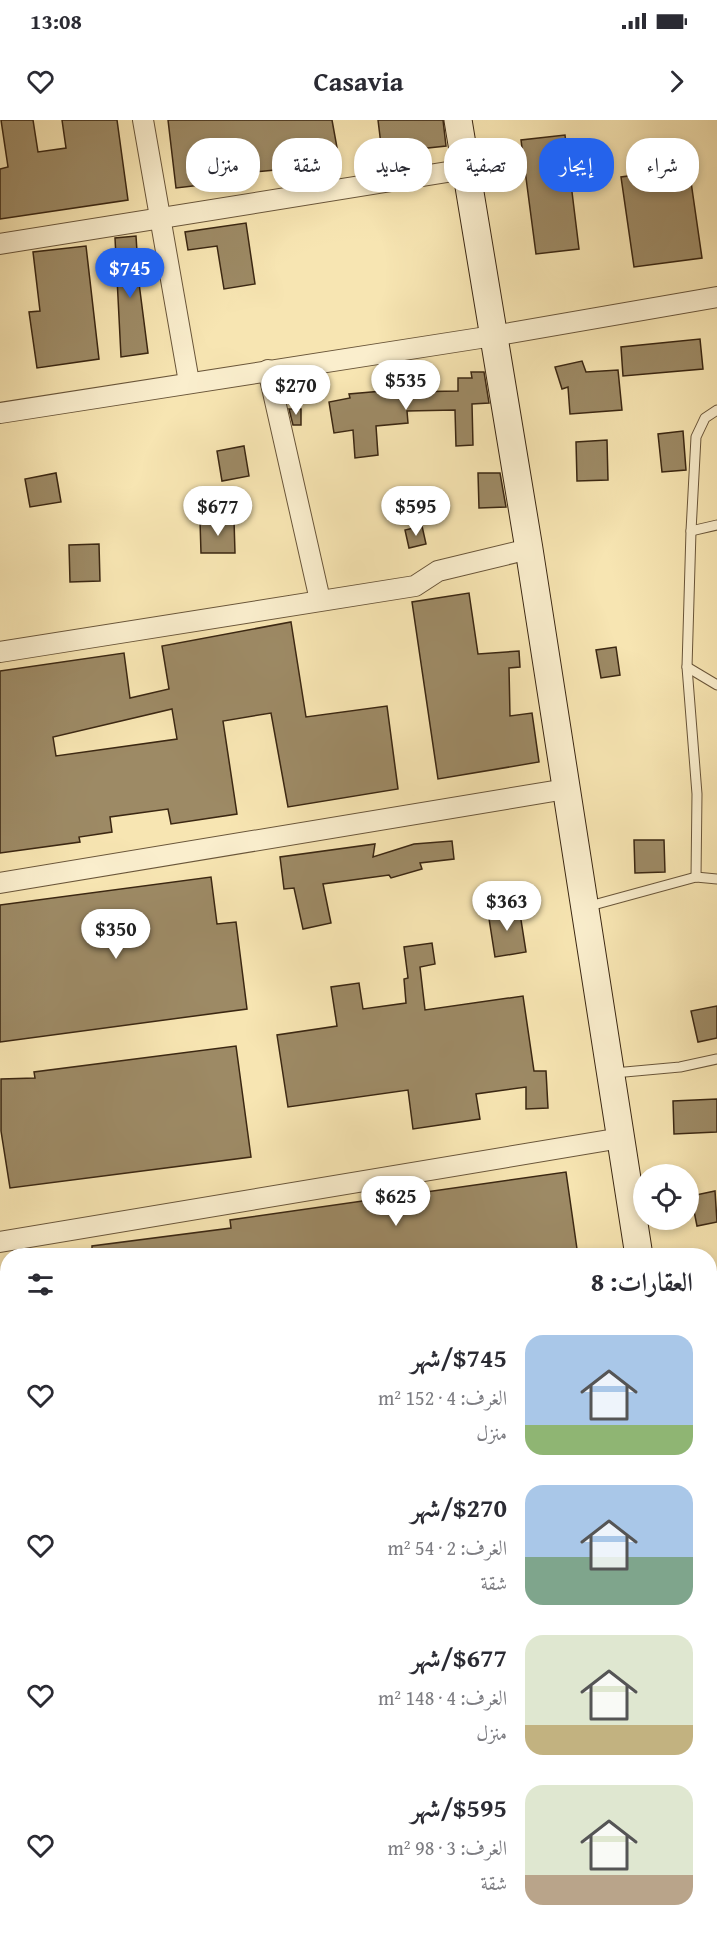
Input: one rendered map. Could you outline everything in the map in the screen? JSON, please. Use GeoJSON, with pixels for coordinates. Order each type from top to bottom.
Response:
{"type":"FeatureCollection","features":[{"type":"Feature","properties":{"kind":"street"},"geometry":{"type":"LineString","coordinates":[[143,120],[189,381]]}},
{"type":"Feature","properties":{"kind":"street"},"geometry":{"type":"LineString","coordinates":[[458,120],[461,138]]}},
{"type":"Feature","properties":{"kind":"street"},"geometry":{"type":"LineString","coordinates":[[0,244],[444,172]]}},
{"type":"Feature","properties":{"kind":"street"},"geometry":{"type":"LineString","coordinates":[[470,192],[529,549],[638,1248]]}},
{"type":"Feature","properties":{"kind":"street"},"geometry":{"type":"LineString","coordinates":[[0,413],[189,381],[493,336],[717,297]]}},
{"type":"Feature","properties":{"kind":"street"},"geometry":{"type":"LineString","coordinates":[[268,370],[320,600]]}},
{"type":"Feature","properties":{"kind":"street"},"geometry":{"type":"LineString","coordinates":[[0,652],[415,586],[438,571],[529,549]]}},
{"type":"Feature","properties":{"kind":"street"},"geometry":{"type":"LineString","coordinates":[[0,883],[566,789]]}},
{"type":"Feature","properties":{"kind":"street"},"geometry":{"type":"LineString","coordinates":[[0,1242],[621,1138]]}},
{"type":"Feature","properties":{"kind":"lane"},"geometry":{"type":"LineString","coordinates":[[696,877],[697,794],[687,667],[691,531],[696,437],[705,418],[717,410]]}},
{"type":"Feature","properties":{"kind":"lane"},"geometry":{"type":"LineString","coordinates":[[691,531],[717,525]]}},
{"type":"Feature","properties":{"kind":"lane"},"geometry":{"type":"LineString","coordinates":[[687,667],[717,685]]}},
{"type":"Feature","properties":{"kind":"lane"},"geometry":{"type":"LineString","coordinates":[[584,907],[696,877],[717,879]]}},
{"type":"Feature","properties":{"kind":"lane"},"geometry":{"type":"LineString","coordinates":[[609,1073],[680,1067],[717,1059]]}},
{"type":"Feature","properties":{"kind":"building"},"geometry":{"type":"Polygon","coordinates":[[[1,120],[33,120],[38,152],[66,148],[62,120],[117,120],[128,200],[0,219],[0,169],[8,167],[1,120]]]}},
{"type":"Feature","properties":{"kind":"building"},"geometry":{"type":"Polygon","coordinates":[[[168,120],[332,120],[335,138],[272,138],[272,170],[260,171],[260,138],[186,138],[186,187],[176,188],[168,120]]]}},
{"type":"Feature","properties":{"kind":"building"},"geometry":{"type":"Polygon","coordinates":[[[378,120],[443,120],[444,146],[432,148],[432,138],[380,138],[378,120]]]}},
{"type":"Feature","properties":{"kind":"building"},"geometry":{"type":"Polygon","coordinates":[[[565,135],[565,138],[539,138],[539,192],[572,192],[579,249],[536,254],[527,186],[527,139],[565,135]]]}},
{"type":"Feature","properties":{"kind":"building"},"geometry":{"type":"Polygon","coordinates":[[[626,176],[626,192],[692,192],[702,258],[634,267],[621,177],[626,176]]]}},
{"type":"Feature","properties":{"kind":"building"},"geometry":{"type":"Polygon","coordinates":[[[246,223],[255,284],[224,289],[217,246],[188,250],[185,232],[246,223]]]}},
{"type":"Feature","properties":{"kind":"building"},"geometry":{"type":"Polygon","coordinates":[[[136,236],[139,283],[148,353],[121,357],[115,238],[136,236]]]}},
{"type":"Feature","properties":{"kind":"building"},"geometry":{"type":"Polygon","coordinates":[[[86,246],[99,359],[37,368],[29,312],[40,311],[33,252],[86,246]]]}},
{"type":"Feature","properties":{"kind":"building"},"geometry":{"type":"Polygon","coordinates":[[[700,339],[703,369],[623,376],[621,347],[700,339]]]}},
{"type":"Feature","properties":{"kind":"building"},"geometry":{"type":"Polygon","coordinates":[[[582,361],[586,372],[618,370],[622,410],[570,414],[568,387],[562,389],[555,367],[582,361]]]}},
{"type":"Feature","properties":{"kind":"building"},"geometry":{"type":"Polygon","coordinates":[[[471,372],[484,372],[489,403],[472,404],[473,445],[456,446],[455,410],[407,411],[408,423],[376,426],[378,455],[355,458],[353,430],[334,433],[329,402],[350,398],[349,394],[405,389],[405,392],[458,391],[458,378],[472,378],[471,372]]]}},
{"type":"Feature","properties":{"kind":"building"},"geometry":{"type":"Polygon","coordinates":[[[289,409],[301,409],[301,425],[293,425],[289,409]]]}},
{"type":"Feature","properties":{"kind":"building"},"geometry":{"type":"Polygon","coordinates":[[[683,431],[686,470],[662,472],[658,434],[683,431]]]}},
{"type":"Feature","properties":{"kind":"building"},"geometry":{"type":"Polygon","coordinates":[[[607,440],[608,480],[577,481],[576,442],[607,440]]]}},
{"type":"Feature","properties":{"kind":"building"},"geometry":{"type":"Polygon","coordinates":[[[244,446],[249,476],[222,481],[217,451],[244,446]]]}},
{"type":"Feature","properties":{"kind":"building"},"geometry":{"type":"Polygon","coordinates":[[[56,473],[61,502],[30,507],[25,479],[56,473]]]}},
{"type":"Feature","properties":{"kind":"building"},"geometry":{"type":"Polygon","coordinates":[[[478,473],[500,473],[506,507],[479,508],[478,473]]]}},
{"type":"Feature","properties":{"kind":"building"},"geometry":{"type":"Polygon","coordinates":[[[234,520],[235,553],[201,553],[200,521],[234,520]]]}},
{"type":"Feature","properties":{"kind":"building"},"geometry":{"type":"Polygon","coordinates":[[[422,526],[426,544],[409,548],[405,530],[422,526]]]}},
{"type":"Feature","properties":{"kind":"building"},"geometry":{"type":"Polygon","coordinates":[[[99,544],[100,581],[70,582],[69,545],[99,544]]]}},
{"type":"Feature","properties":{"kind":"building"},"geometry":{"type":"Polygon","coordinates":[[[469,593],[478,654],[519,651],[520,667],[509,668],[510,716],[532,713],[539,762],[438,779],[412,602],[469,593]]]}},
{"type":"Feature","properties":{"kind":"building"},"geometry":{"type":"Polygon","coordinates":[[[291,622],[306,717],[387,706],[398,789],[288,807],[271,713],[223,721],[237,814],[171,824],[168,809],[110,817],[112,832],[79,837],[80,842],[0,853],[0,671],[124,653],[130,698],[169,689],[162,646],[291,622]],[[172,709],[53,737],[56,756],[177,739],[172,709]]]}},
{"type":"Feature","properties":{"kind":"building"},"geometry":{"type":"Polygon","coordinates":[[[616,647],[620,675],[601,678],[596,650],[616,647]]]}},
{"type":"Feature","properties":{"kind":"building"},"geometry":{"type":"Polygon","coordinates":[[[634,840],[664,840],[665,872],[635,873],[634,840]]]}},
{"type":"Feature","properties":{"kind":"building"},"geometry":{"type":"Polygon","coordinates":[[[452,841],[454,859],[420,863],[422,869],[391,878],[389,875],[323,884],[331,923],[303,929],[294,888],[284,889],[280,857],[375,844],[373,857],[414,844],[452,841]]]}},
{"type":"Feature","properties":{"kind":"building"},"geometry":{"type":"Polygon","coordinates":[[[211,877],[217,924],[236,922],[247,1009],[0,1042],[0,905],[211,877]]]}},
{"type":"Feature","properties":{"kind":"building"},"geometry":{"type":"Polygon","coordinates":[[[519,907],[526,952],[495,957],[488,912],[519,907]]]}},
{"type":"Feature","properties":{"kind":"building"},"geometry":{"type":"Polygon","coordinates":[[[432,943],[435,964],[420,967],[425,1010],[523,996],[534,1071],[546,1071],[548,1108],[526,1109],[526,1087],[476,1094],[480,1119],[413,1129],[408,1090],[288,1107],[277,1035],[337,1026],[331,987],[359,983],[363,1009],[406,1003],[404,979],[408,978],[404,947],[432,943]]]}},
{"type":"Feature","properties":{"kind":"building"},"geometry":{"type":"Polygon","coordinates":[[[717,1006],[717,1038],[698,1042],[691,1011],[717,1006]]]}},
{"type":"Feature","properties":{"kind":"building"},"geometry":{"type":"Polygon","coordinates":[[[236,1046],[251,1157],[10,1188],[1,1131],[1,1079],[35,1078],[34,1072],[236,1046]]]}},
{"type":"Feature","properties":{"kind":"building"},"geometry":{"type":"Polygon","coordinates":[[[717,1099],[717,1132],[674,1134],[673,1101],[717,1099]]]}},
{"type":"Feature","properties":{"kind":"building"},"geometry":{"type":"Polygon","coordinates":[[[566,1172],[577,1248],[92,1248],[92,1246],[231,1228],[230,1220],[566,1172]]]}},
{"type":"Feature","properties":{"kind":"building"},"geometry":{"type":"Polygon","coordinates":[[[715,1191],[717,1222],[699,1226],[699,1194],[715,1191]]]}}]}
